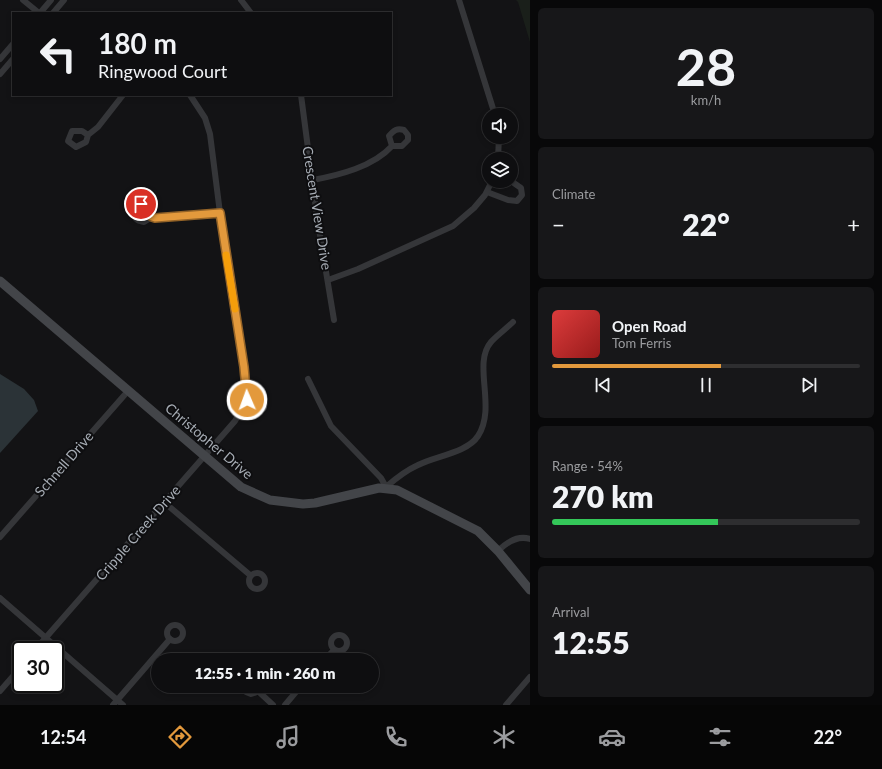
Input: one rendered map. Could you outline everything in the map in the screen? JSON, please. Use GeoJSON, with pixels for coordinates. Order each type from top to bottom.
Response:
{"type":"FeatureCollection","features":[{"type":"Feature","properties":{"kind":"street"},"geometry":{"type":"LineString","coordinates":[[23,0],[38,12]]}},
{"type":"Feature","properties":{"kind":"street"},"geometry":{"type":"LineString","coordinates":[[40,12],[51,0]]}},
{"type":"Feature","properties":{"kind":"street"},"geometry":{"type":"LineString","coordinates":[[54,12],[64,0]]}},
{"type":"Feature","properties":{"kind":"street"},"geometry":{"type":"LineString","coordinates":[[243,0],[250,12]]}},
{"type":"Feature","properties":{"kind":"street"},"geometry":{"type":"LineString","coordinates":[[459,0],[493,108]]}},
{"type":"Feature","properties":{"kind":"street"},"geometry":{"type":"LineString","coordinates":[[0,60],[12,45]]}},
{"type":"Feature","properties":{"kind":"street"},"geometry":{"type":"LineString","coordinates":[[0,74],[12,60]]}},
{"type":"Feature","properties":{"kind":"street"},"geometry":{"type":"LineString","coordinates":[[88,135],[98,127],[122,96]]}},
{"type":"Feature","properties":{"kind":"street","name":"Cripple Creek Drive"},"geometry":{"type":"LineString","coordinates":[[43,641],[204,457],[240,414],[247,400],[247,390],[220,213],[210,134],[205,118],[191,96]]}},
{"type":"Feature","properties":{"kind":"street","name":"Crescent View Drive"},"geometry":{"type":"LineString","coordinates":[[301,96],[317,217],[334,320]]}},
{"type":"Feature","properties":{"kind":"street"},"geometry":{"type":"LineString","coordinates":[[313,180],[332,177],[364,165],[384,154],[392,146]]}},
{"type":"Feature","properties":{"kind":"street"},"geometry":{"type":"LineString","coordinates":[[487,192],[508,200],[517,201],[522,195],[521,188],[518,186]]}},
{"type":"Feature","properties":{"kind":"street"},"geometry":{"type":"LineString","coordinates":[[328,280],[358,269],[453,226],[474,208],[489,188]]}},
{"type":"Feature","properties":{"kind":"street"},"geometry":{"type":"LineString","coordinates":[[152,217],[220,213]]}},
{"type":"Feature","properties":{"kind":"street","name":"Christopher Drive"},"geometry":{"type":"LineString","coordinates":[[0,280],[204,457],[245,490],[260,497],[282,503],[316,503],[370,490],[386,488],[406,494],[460,521],[483,536],[498,551],[530,590]]}},
{"type":"Feature","properties":{"kind":"street"},"geometry":{"type":"LineString","coordinates":[[308,379],[331,426],[381,478],[386,488],[418,465],[455,451],[477,438],[486,418],[484,368],[485,354],[490,343],[513,322]]}},
{"type":"Feature","properties":{"kind":"street"},"geometry":{"type":"LineString","coordinates":[[240,414],[258,413],[264,408],[264,402],[260,396],[247,390]]}},
{"type":"Feature","properties":{"kind":"street","name":"Schnell Drive"},"geometry":{"type":"LineString","coordinates":[[0,537],[128,391]]}},
{"type":"Feature","properties":{"kind":"street"},"geometry":{"type":"LineString","coordinates":[[165,503],[250,575]]}},
{"type":"Feature","properties":{"kind":"street"},"geometry":{"type":"LineString","coordinates":[[498,551],[509,542],[526,538],[530,539]]}},
{"type":"Feature","properties":{"kind":"street"},"geometry":{"type":"LineString","coordinates":[[0,598],[115,702],[123,705]]}},
{"type":"Feature","properties":{"kind":"street"},"geometry":{"type":"LineString","coordinates":[[115,702],[170,640]]}},
{"type":"Feature","properties":{"kind":"street"},"geometry":{"type":"LineString","coordinates":[[331,653],[334,650]]}},
{"type":"Feature","properties":{"kind":"street"},"geometry":{"type":"LineString","coordinates":[[0,691],[12,677]]}},
{"type":"Feature","properties":{"kind":"street"},"geometry":{"type":"LineString","coordinates":[[506,705],[530,677]]}},
{"type":"Feature","properties":{"kind":"street"},"geometry":{"type":"LineString","coordinates":[[262,693],[273,705]]}},
{"type":"Feature","properties":{"kind":"street"},"geometry":{"type":"LineString","coordinates":[[284,705],[295,693]]}},
{"type":"Feature","properties":{"kind":"shaded area"},"geometry":{"type":"Polygon","coordinates":[[[516,0],[530,0],[530,42],[518,2],[516,0]]]}},
{"type":"Feature","properties":{"kind":"shaded area"},"geometry":{"type":"Polygon","coordinates":[[[0,374],[24,389],[34,400],[38,411],[0,453],[0,374]]]}},
{"type":"Feature","properties":{"kind":"slow traffic"},"geometry":{"type":"LineString","coordinates":[[226,255],[235,309]]}},
{"type":"Feature","properties":{"kind":"route"},"geometry":{"type":"LineString","coordinates":[[141,204],[148,206],[152,217],[155,218],[220,213],[248,392],[247,400]]}}]}
